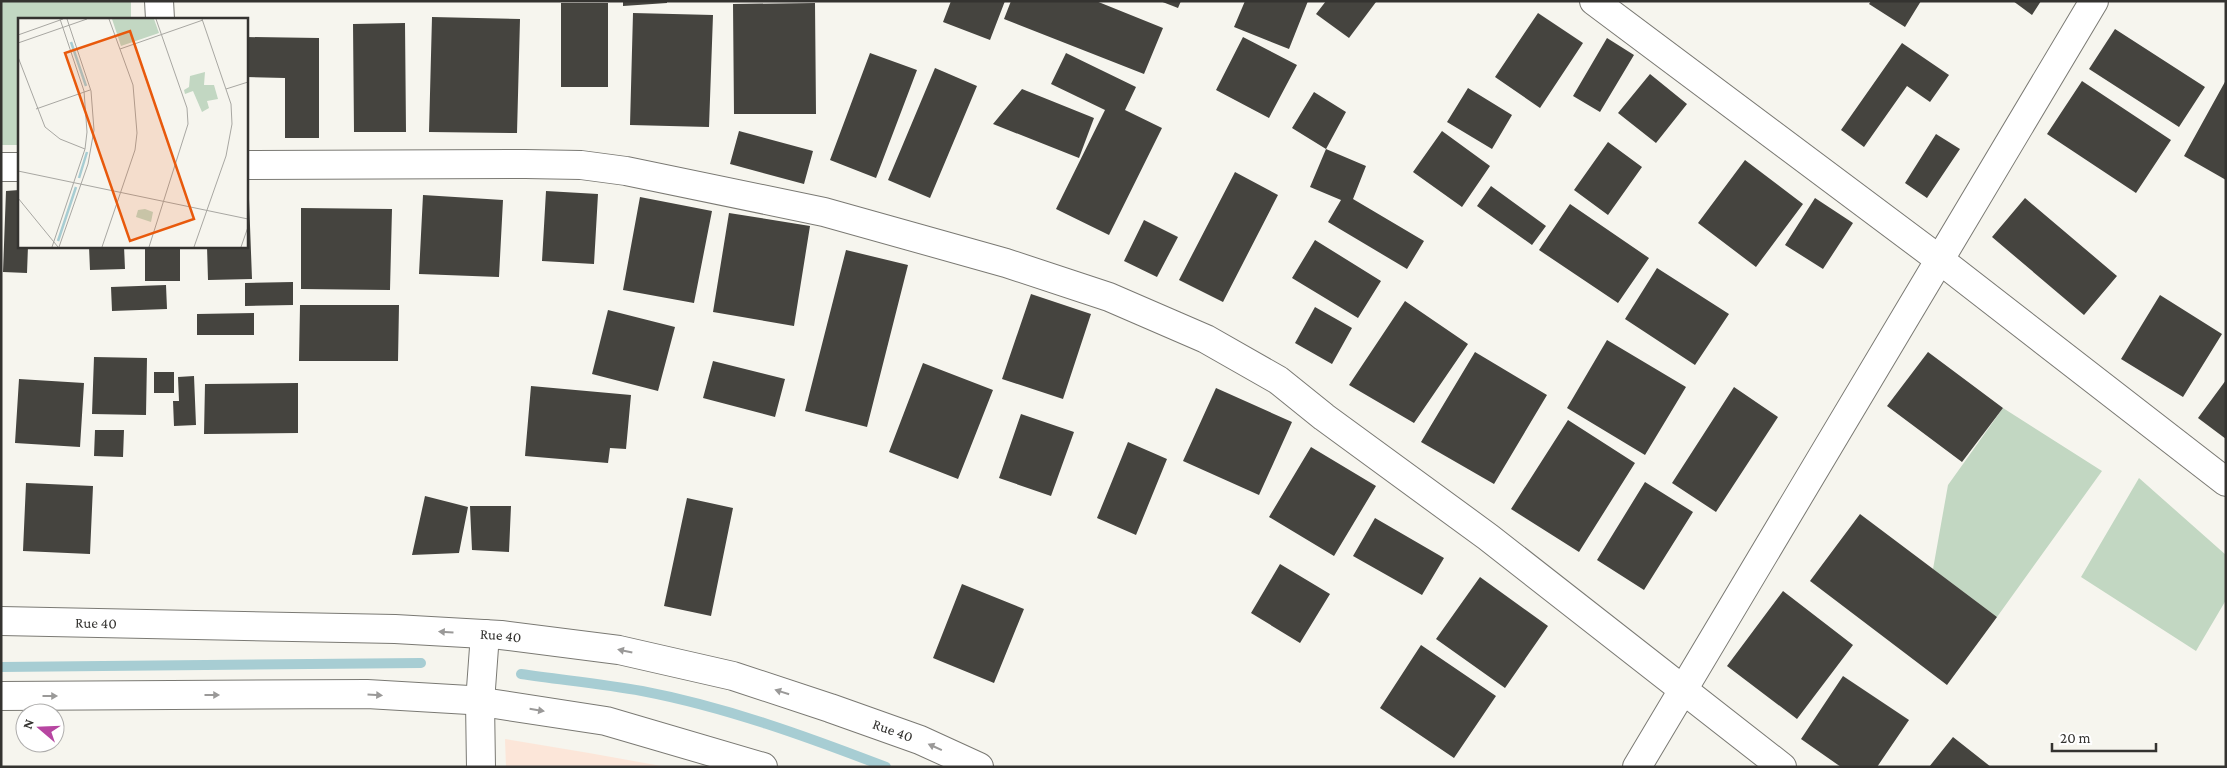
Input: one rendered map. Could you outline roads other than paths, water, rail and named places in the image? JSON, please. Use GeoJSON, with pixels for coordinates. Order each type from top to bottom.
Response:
{"type":"FeatureCollection","features":[{"type":"Feature","properties":{"kind":"street"},"geometry":{"type":"LineString","coordinates":[[159,1],[160,18]]}},
{"type":"Feature","properties":{"kind":"street"},"geometry":{"type":"LineString","coordinates":[[1594,1],[1940,260],[2226,482]]}},
{"type":"Feature","properties":{"kind":"street"},"geometry":{"type":"LineString","coordinates":[[1637,767],[2094,1]]}},
{"type":"Feature","properties":{"kind":"street"},"geometry":{"type":"LineString","coordinates":[[248,165],[525,164],[581,165],[626,170],[824,212],[1006,263],[1109,297],[1206,339],[1278,380],[1324,417],[1496,543],[1782,767]]}},
{"type":"Feature","properties":{"kind":"street"},"geometry":{"type":"LineString","coordinates":[[1,168],[18,167]]}},
{"type":"Feature","properties":{"kind":"street","name":"Rue 40"},"geometry":{"type":"LineString","coordinates":[[1,621],[395,629],[485,634],[619,650],[733,676],[920,740],[979,767]]}},
{"type":"Feature","properties":{"kind":"street"},"geometry":{"type":"LineString","coordinates":[[481,767],[480,702],[485,634]]}},
{"type":"Feature","properties":{"kind":"street"},"geometry":{"type":"LineString","coordinates":[[1,696],[367,694],[480,702],[606,721],[763,767]]}},
{"type":"Feature","properties":{"kind":"waterway"},"geometry":{"type":"LineString","coordinates":[[1,667],[421,663]]}},
{"type":"Feature","properties":{"kind":"waterway"},"geometry":{"type":"LineString","coordinates":[[521,674],[642,691],[705,705],[797,734],[886,767]]}}]}
